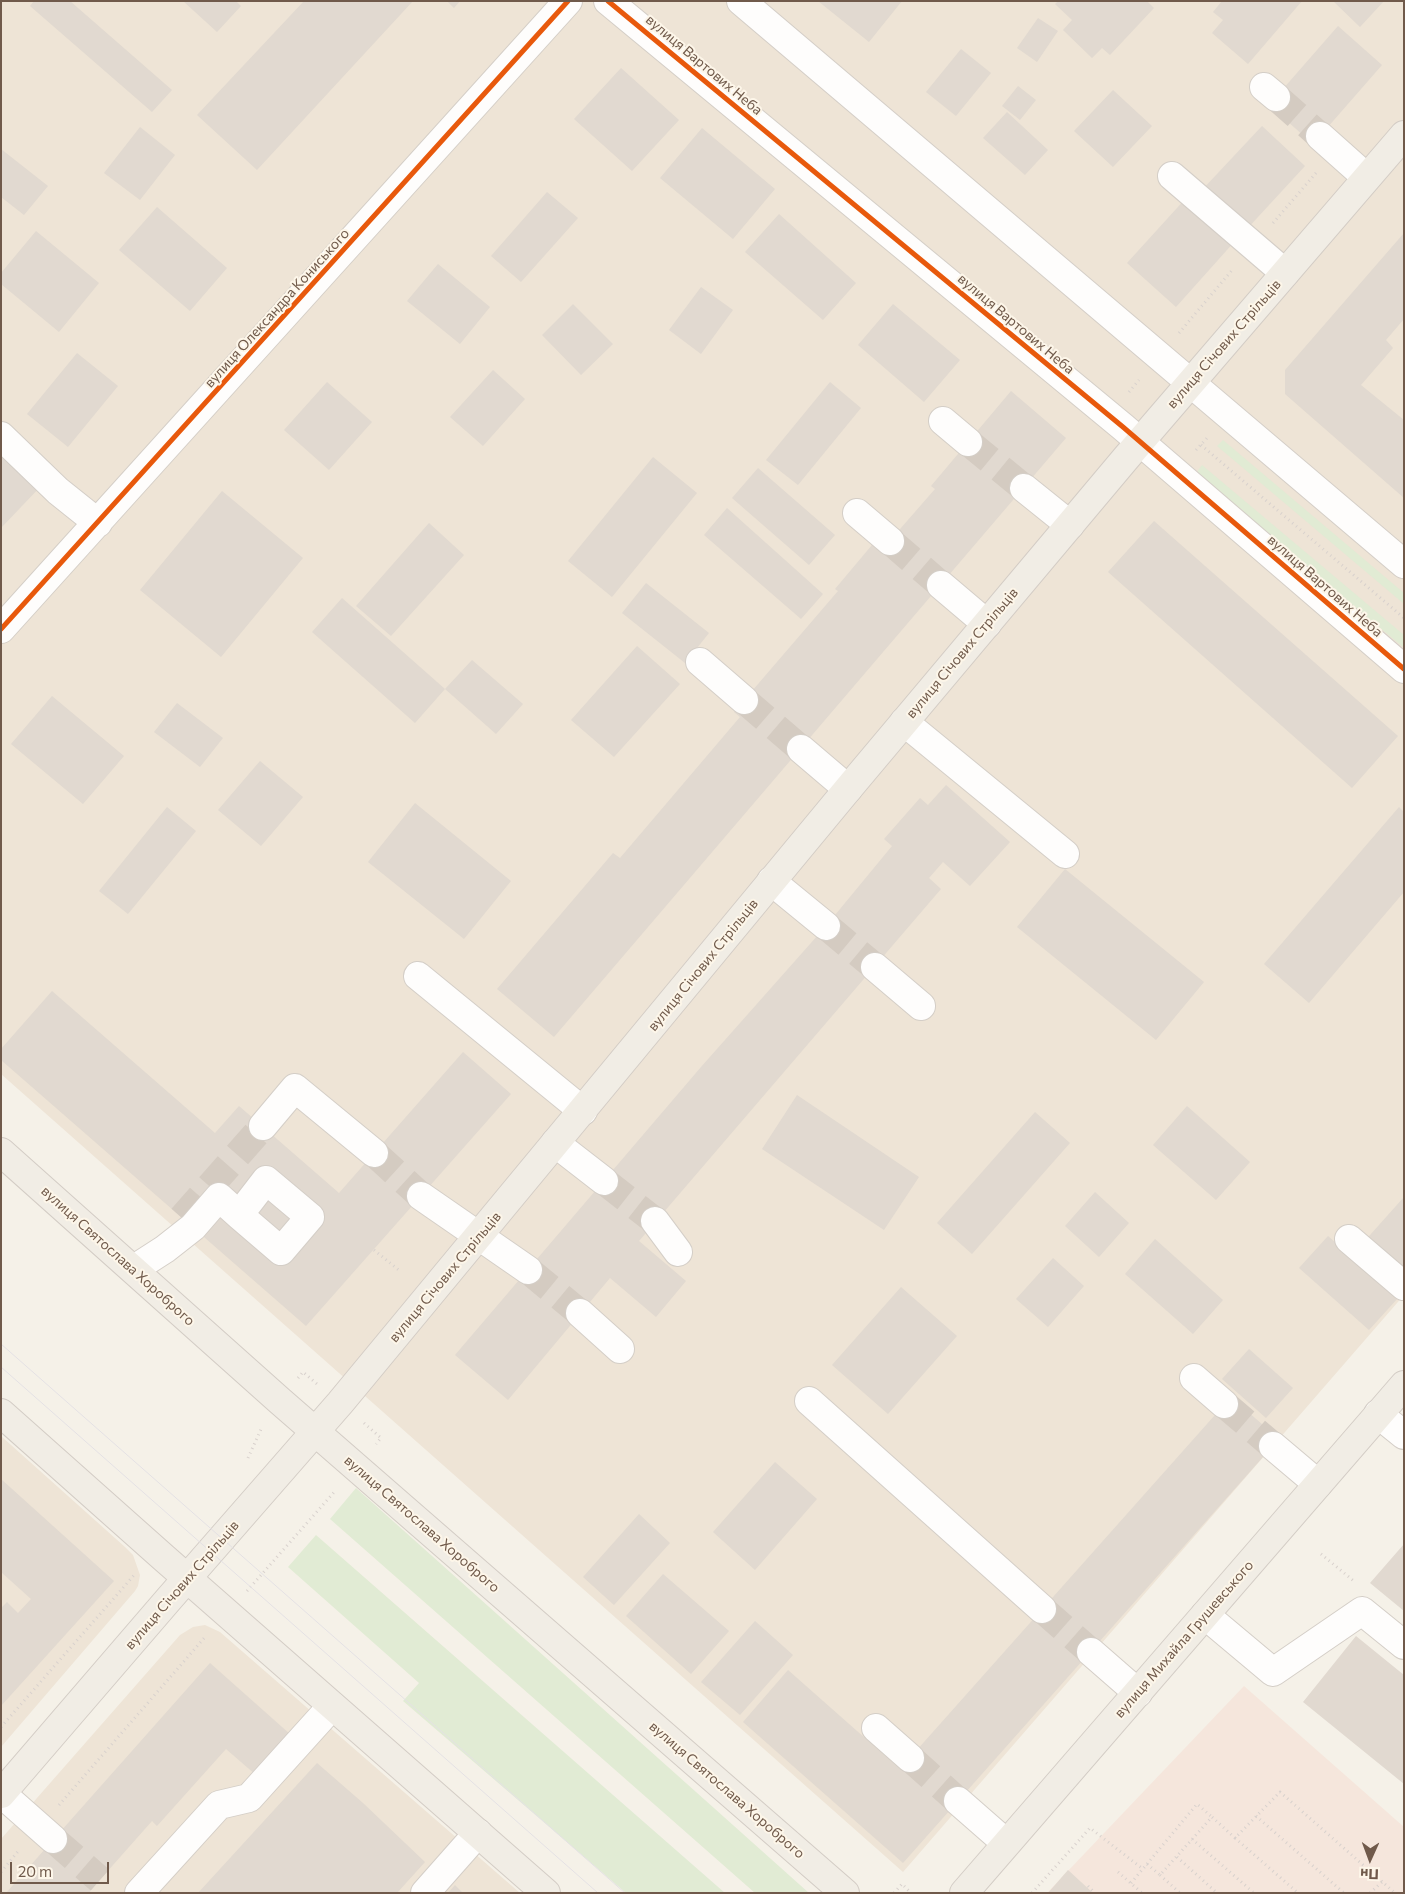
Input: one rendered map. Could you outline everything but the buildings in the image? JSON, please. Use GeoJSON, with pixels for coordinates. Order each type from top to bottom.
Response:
{"type":"FeatureCollection","features":[{"type":"Feature","properties":{"kind":"main road","name":"вулиця Січових Стрільців"},"geometry":{"type":"LineString","coordinates":[[1,1794],[315,1432],[904,722],[1190,382],[1404,135]]}},
{"type":"Feature","properties":{"kind":"main road","name":"вулиця Святослава Хороброго"},"geometry":{"type":"LineString","coordinates":[[1,1152],[315,1432],[845,1893]]}},
{"type":"Feature","properties":{"kind":"main road","name":"вулиця Михайла Грушевського"},"geometry":{"type":"LineString","coordinates":[[964,1893],[1404,1385]]}},
{"type":"Feature","properties":{"kind":"main road"},"geometry":{"type":"LineString","coordinates":[[1,1413],[546,1893]]}},
{"type":"Feature","properties":{"kind":"street","name":"вулиця Олександра Кониського"},"geometry":{"type":"LineString","coordinates":[[1,629],[568,1]]}},
{"type":"Feature","properties":{"kind":"street","name":"вулиця Вартових Неба"},"geometry":{"type":"LineString","coordinates":[[608,1],[1140,442],[1404,669]]}},
{"type":"Feature","properties":{"kind":"street"},"geometry":{"type":"LineString","coordinates":[[741,1],[1404,564]]}},
{"type":"Feature","properties":{"kind":"street"},"geometry":{"type":"LineString","coordinates":[[1320,136],[1366,177]]}},
{"type":"Feature","properties":{"kind":"street"},"geometry":{"type":"LineString","coordinates":[[1172,176],[1285,273]]}},
{"type":"Feature","properties":{"kind":"street"},"geometry":{"type":"LineString","coordinates":[[943,422],[968,442]]}},
{"type":"Feature","properties":{"kind":"street"},"geometry":{"type":"LineString","coordinates":[[1,436],[58,491],[98,523]]}},
{"type":"Feature","properties":{"kind":"street"},"geometry":{"type":"LineString","coordinates":[[1024,488],[1070,525]]}},
{"type":"Feature","properties":{"kind":"street"},"geometry":{"type":"LineString","coordinates":[[857,513],[890,541]]}},
{"type":"Feature","properties":{"kind":"street"},"geometry":{"type":"LineString","coordinates":[[941,585],[987,624]]}},
{"type":"Feature","properties":{"kind":"street"},"geometry":{"type":"LineString","coordinates":[[700,662],[744,700]]}},
{"type":"Feature","properties":{"kind":"street"},"geometry":{"type":"LineString","coordinates":[[904,722],[1065,854]]}},
{"type":"Feature","properties":{"kind":"street"},"geometry":{"type":"LineString","coordinates":[[801,749],[848,789]]}},
{"type":"Feature","properties":{"kind":"street"},"geometry":{"type":"LineString","coordinates":[[771,881],[826,926]]}},
{"type":"Feature","properties":{"kind":"street"},"geometry":{"type":"LineString","coordinates":[[875,967],[920,1006]]}},
{"type":"Feature","properties":{"kind":"street"},"geometry":{"type":"LineString","coordinates":[[418,976],[583,1110]]}},
{"type":"Feature","properties":{"kind":"street"},"geometry":{"type":"LineString","coordinates":[[263,1126],[295,1088],[374,1153]]}},
{"type":"Feature","properties":{"kind":"street"},"geometry":{"type":"LineString","coordinates":[[556,1143],[604,1181]]}},
{"type":"Feature","properties":{"kind":"street"},"geometry":{"type":"LineString","coordinates":[[421,1196],[528,1270]]}},
{"type":"Feature","properties":{"kind":"street"},"geometry":{"type":"LineString","coordinates":[[134,1269],[165,1249],[193,1227],[218,1197],[239,1215]]}},
{"type":"Feature","properties":{"kind":"street"},"geometry":{"type":"LineString","coordinates":[[134,1269],[182,1218]]}},
{"type":"Feature","properties":{"kind":"street"},"geometry":{"type":"LineString","coordinates":[[655,1221],[678,1252]]}},
{"type":"Feature","properties":{"kind":"street"},"geometry":{"type":"LineString","coordinates":[[1350,1239],[1404,1286]]}},
{"type":"Feature","properties":{"kind":"street"},"geometry":{"type":"LineString","coordinates":[[580,1313],[620,1349]]}},
{"type":"Feature","properties":{"kind":"street"},"geometry":{"type":"LineString","coordinates":[[1194,1378],[1224,1404]]}},
{"type":"Feature","properties":{"kind":"street"},"geometry":{"type":"LineString","coordinates":[[810,1400],[1042,1609]]}},
{"type":"Feature","properties":{"kind":"street"},"geometry":{"type":"LineString","coordinates":[[1378,1414],[1404,1435]]}},
{"type":"Feature","properties":{"kind":"street"},"geometry":{"type":"LineString","coordinates":[[1273,1446],[1318,1484]]}},
{"type":"Feature","properties":{"kind":"street"},"geometry":{"type":"LineString","coordinates":[[1205,1615],[1273,1672],[1362,1611],[1404,1645]]}},
{"type":"Feature","properties":{"kind":"street"},"geometry":{"type":"LineString","coordinates":[[1091,1652],[1138,1693]]}},
{"type":"Feature","properties":{"kind":"street"},"geometry":{"type":"LineString","coordinates":[[139,1893],[218,1805],[249,1798],[332,1706]]}},
{"type":"Feature","properties":{"kind":"street"},"geometry":{"type":"LineString","coordinates":[[876,1728],[910,1758]]}},
{"type":"Feature","properties":{"kind":"street"},"geometry":{"type":"LineString","coordinates":[[1,1794],[54,1839]]}},
{"type":"Feature","properties":{"kind":"street"},"geometry":{"type":"LineString","coordinates":[[958,1801],[1006,1843]]}},
{"type":"Feature","properties":{"kind":"street"},"geometry":{"type":"LineString","coordinates":[[425,1893],[478,1833]]}},
{"type":"Feature","properties":{"kind":"path"},"geometry":{"type":"LineString","coordinates":[[1201,445],[1404,618]]}},
{"type":"Feature","properties":{"kind":"path"},"geometry":{"type":"LineString","coordinates":[[374,1250],[400,1271]]}},
{"type":"Feature","properties":{"kind":"path"},"geometry":{"type":"LineString","coordinates":[[227,1613],[381,1438]]}},
{"type":"Feature","properties":{"kind":"path"},"geometry":{"type":"LineString","coordinates":[[1321,1554],[1353,1580]]}},
{"type":"Feature","properties":{"kind":"path"},"geometry":{"type":"LineString","coordinates":[[1,1727],[136,1573],[129,1567]]}},
{"type":"Feature","properties":{"kind":"path"},"geometry":{"type":"LineString","coordinates":[[1235,1838],[1280,1792],[1395,1893]]}},
{"type":"Feature","properties":{"kind":"path"},"geometry":{"type":"LineString","coordinates":[[1131,1883],[1197,1804],[1298,1893]]}},
{"type":"Feature","properties":{"kind":"path"},"geometry":{"type":"LineString","coordinates":[[1256,1816],[1344,1893]]}},
{"type":"Feature","properties":{"kind":"path"},"geometry":{"type":"LineString","coordinates":[[1160,1875],[1212,1817]]}},
{"type":"Feature","properties":{"kind":"path"},"geometry":{"type":"LineString","coordinates":[[1032,1893],[1090,1828],[1143,1869]]}},
{"type":"Feature","properties":{"kind":"path"},"geometry":{"type":"LineString","coordinates":[[1192,1839],[1254,1893]]}},
{"type":"Feature","properties":{"kind":"path"},"geometry":{"type":"LineString","coordinates":[[1177,1857],[1217,1893]]}},
{"type":"Feature","properties":{"kind":"path"},"geometry":{"type":"LineString","coordinates":[[1147,1864],[1180,1893]]}},
{"type":"Feature","properties":{"kind":"path"},"geometry":{"type":"LineString","coordinates":[[1118,1872],[1142,1893]]}},
{"type":"Feature","properties":{"kind":"path"},"geometry":{"type":"LineString","coordinates":[[1370,1893],[1382,1882]]}},
{"type":"Feature","properties":{"kind":"path"},"geometry":{"type":"LineString","coordinates":[[894,1893],[902,1884],[911,1893]]}},
{"type":"Feature","properties":{"kind":"path"},"geometry":{"type":"LineString","coordinates":[[1088,1886],[1096,1893]]}},
{"type":"Feature","properties":{"kind":"shaded area"},"geometry":{"type":"Polygon","coordinates":[[[1,1],[1404,1],[1404,1295],[903,1872],[1,1074],[1,1]]]}},
{"type":"Feature","properties":{"kind":"shaded area"},"geometry":{"type":"Polygon","coordinates":[[[1,1436],[133,1555],[140,1575],[135,1591],[1,1747],[1,1436]]]}},
{"type":"Feature","properties":{"kind":"shaded area"},"geometry":{"type":"Polygon","coordinates":[[[205,1625],[220,1632],[520,1893],[1,1893],[1,1839],[180,1635],[193,1627],[205,1625]]]}},
{"type":"Feature","properties":{"kind":"shaded area"},"geometry":{"type":"Polygon","coordinates":[[[1244,1686],[1404,1827],[1404,1893],[1047,1893],[1244,1686]]]}},
{"type":"Feature","properties":{"kind":"green space"},"geometry":{"type":"Polygon","coordinates":[[[1223,440],[1404,593],[1404,604],[1217,446],[1223,440]]]}},
{"type":"Feature","properties":{"kind":"green space"},"geometry":{"type":"Polygon","coordinates":[[[1202,465],[1404,635],[1404,648],[1196,473],[1202,465]]]}},
{"type":"Feature","properties":{"kind":"green space"},"geometry":{"type":"Polygon","coordinates":[[[356,1488],[809,1893],[755,1893],[330,1519],[356,1488]]]}},
{"type":"Feature","properties":{"kind":"green space"},"geometry":{"type":"Polygon","coordinates":[[[316,1535],[725,1893],[626,1893],[403,1701],[419,1683],[288,1567],[316,1535]]]}},
{"type":"Feature","properties":{"kind":"tunnel"},"geometry":{"type":"LineString","coordinates":[[1276,97],[1320,136]]}},
{"type":"Feature","properties":{"kind":"tunnel"},"geometry":{"type":"LineString","coordinates":[[968,442],[1024,488]]}},
{"type":"Feature","properties":{"kind":"tunnel"},"geometry":{"type":"LineString","coordinates":[[890,541],[941,585]]}},
{"type":"Feature","properties":{"kind":"tunnel"},"geometry":{"type":"LineString","coordinates":[[744,700],[801,749]]}},
{"type":"Feature","properties":{"kind":"tunnel"},"geometry":{"type":"LineString","coordinates":[[826,926],[875,967]]}},
{"type":"Feature","properties":{"kind":"tunnel"},"geometry":{"type":"LineString","coordinates":[[182,1218],[263,1126]]}},
{"type":"Feature","properties":{"kind":"tunnel"},"geometry":{"type":"LineString","coordinates":[[374,1153],[421,1196]]}},
{"type":"Feature","properties":{"kind":"tunnel"},"geometry":{"type":"LineString","coordinates":[[604,1181],[655,1221]]}},
{"type":"Feature","properties":{"kind":"tunnel"},"geometry":{"type":"LineString","coordinates":[[528,1270],[580,1313]]}},
{"type":"Feature","properties":{"kind":"tunnel"},"geometry":{"type":"LineString","coordinates":[[1224,1404],[1273,1446]]}},
{"type":"Feature","properties":{"kind":"tunnel"},"geometry":{"type":"LineString","coordinates":[[1042,1609],[1091,1652]]}},
{"type":"Feature","properties":{"kind":"tunnel"},"geometry":{"type":"LineString","coordinates":[[910,1758],[958,1801]]}},
{"type":"Feature","properties":{"kind":"tunnel"},"geometry":{"type":"LineString","coordinates":[[53,1839],[100,1880]]}},
{"type":"Feature","properties":{"kind":"tram line"},"geometry":{"type":"LineString","coordinates":[[1,1344],[625,1893]]}},
{"type":"Feature","properties":{"kind":"tram line"},"geometry":{"type":"LineString","coordinates":[[1,1367],[598,1893]]}},
{"type":"Feature","properties":{"kind":"cycle path"},"geometry":{"type":"LineString","coordinates":[[1,629],[568,1]]}},
{"type":"Feature","properties":{"kind":"cycle path"},"geometry":{"type":"LineString","coordinates":[[608,1],[1123,427],[1404,669]]}}]}
